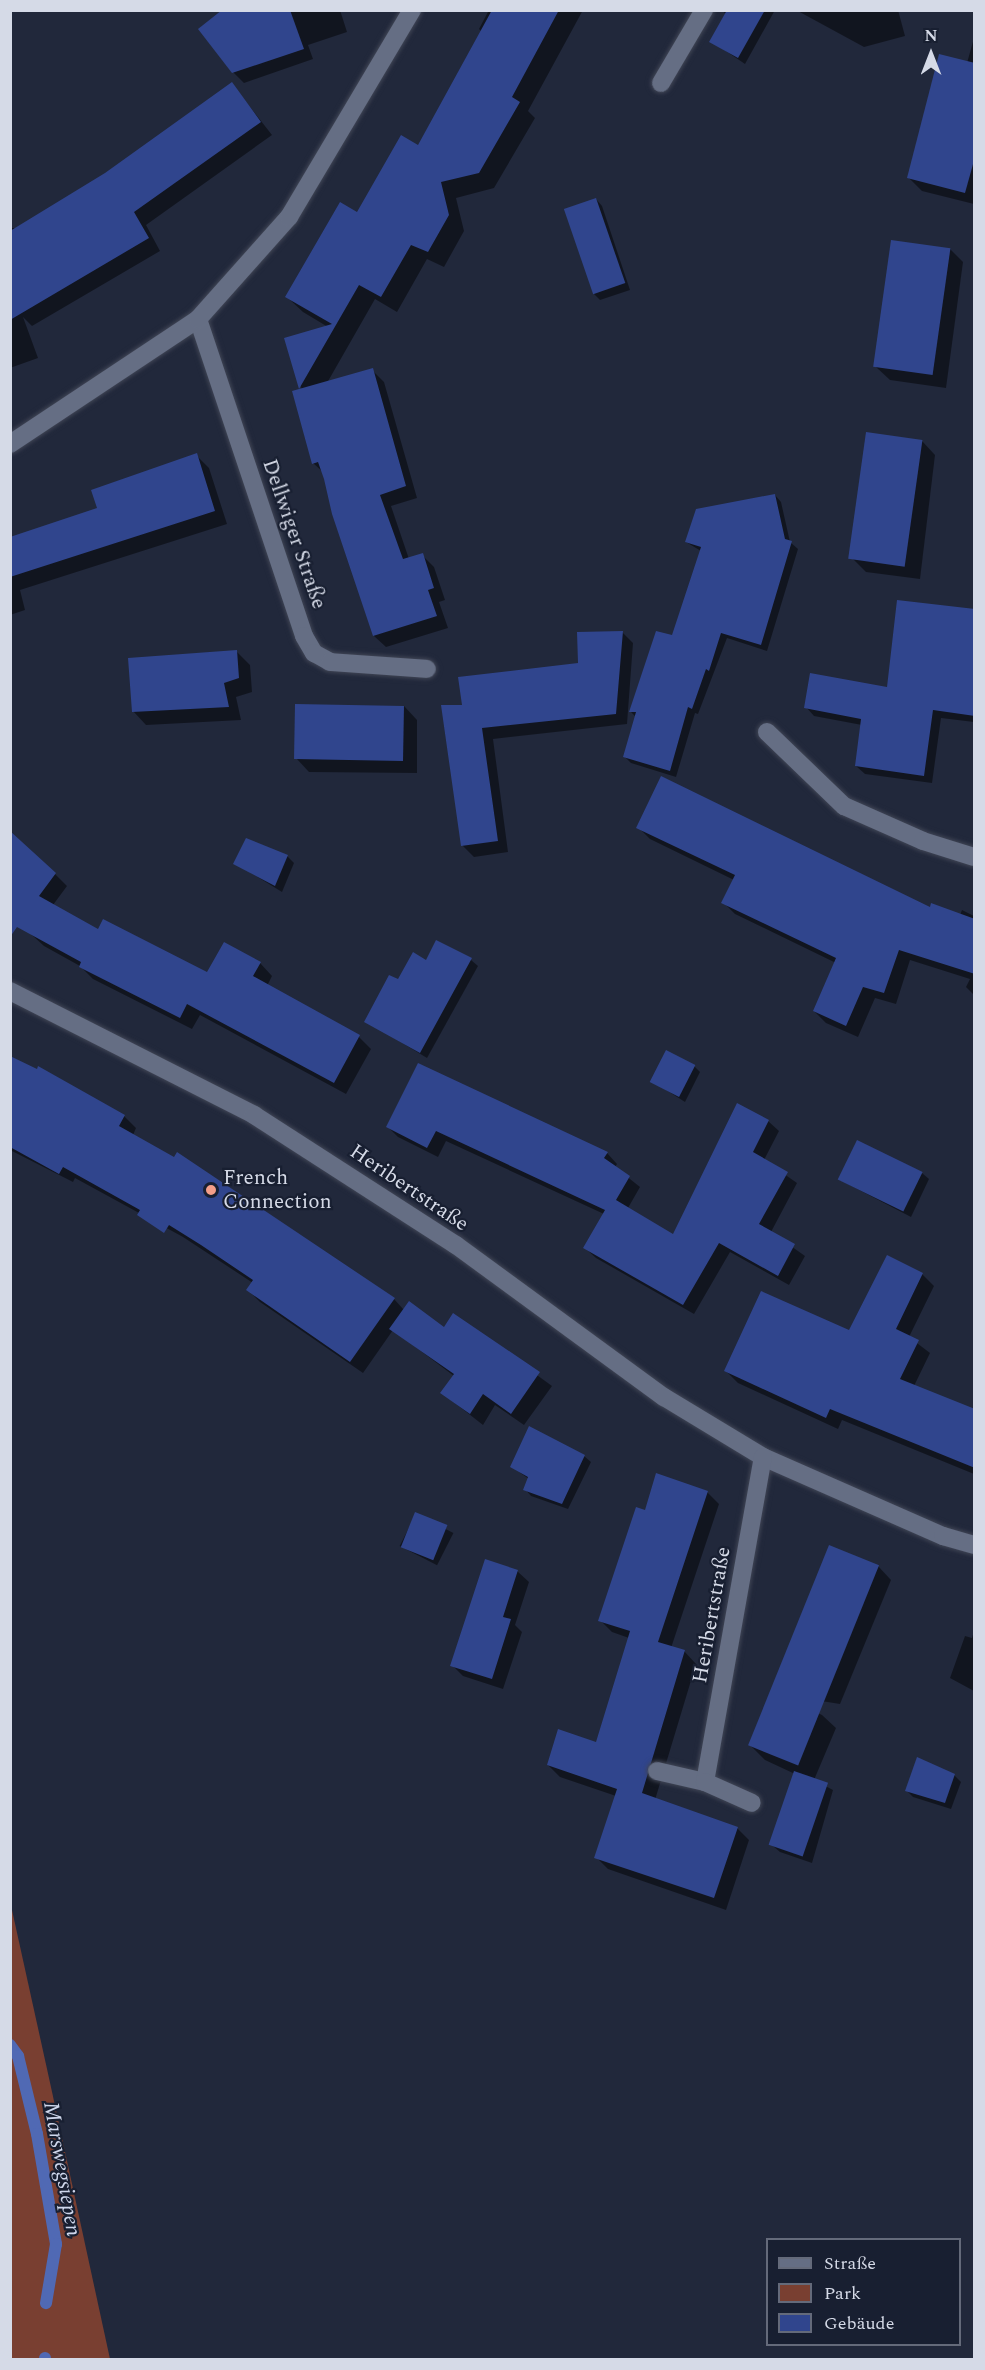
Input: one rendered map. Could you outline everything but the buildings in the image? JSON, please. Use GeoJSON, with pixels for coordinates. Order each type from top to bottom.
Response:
{"type":"FeatureCollection","features":[{"type":"Feature","properties":{"kind":"street"},"geometry":{"type":"LineString","coordinates":[[10,444],[198,319],[289,217],[412,10]]}},
{"type":"Feature","properties":{"kind":"street"},"geometry":{"type":"LineString","coordinates":[[661,83],[704,10]]}},
{"type":"Feature","properties":{"kind":"street","name":"Dellwiger Straße"},"geometry":{"type":"LineString","coordinates":[[198,319],[304,636],[314,653],[330,663],[427,669]]}},
{"type":"Feature","properties":{"kind":"street"},"geometry":{"type":"LineString","coordinates":[[767,732],[844,806],[923,841],[975,857]]}},
{"type":"Feature","properties":{"kind":"street","name":"Heribertstraße"},"geometry":{"type":"LineString","coordinates":[[10,991],[254,1116],[456,1245],[664,1397],[763,1457],[932,1531],[975,1545]]}},
{"type":"Feature","properties":{"kind":"street","name":"Heribertstraße"},"geometry":{"type":"LineString","coordinates":[[705,1782],[763,1457]]}},
{"type":"Feature","properties":{"kind":"street"},"geometry":{"type":"LineString","coordinates":[[657,1771],[705,1782],[752,1803]]}},
{"type":"Feature","properties":{"kind":"green space"},"geometry":{"type":"Polygon","coordinates":[[[10,1901],[49,2078],[110,2359],[11,2359],[10,1901]]]}},
{"type":"Feature","properties":{"kind":"waterway","name":"Marswegsiepen"},"geometry":{"type":"LineString","coordinates":[[10,2045],[18,2056],[37,2134],[56,2244],[46,2303]]}},
{"type":"Feature","properties":{"kind":"place","name":"French Connection"},"geometry":{"type":"Point","coordinates":[211,1190]}}]}
